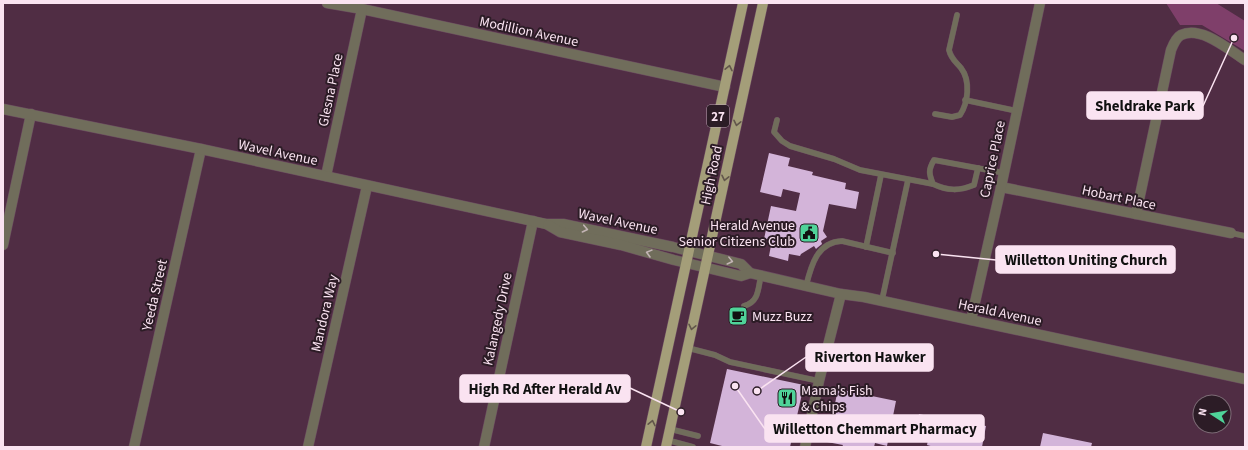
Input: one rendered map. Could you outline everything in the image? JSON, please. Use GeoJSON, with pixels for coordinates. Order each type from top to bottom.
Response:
{"type":"FeatureCollection","features":[{"type":"Feature","properties":{"kind":"main road","name":"High Road"},"geometry":{"type":"LineString","coordinates":[[646,447],[743,3]]}},
{"type":"Feature","properties":{"kind":"main road","name":"High Road"},"geometry":{"type":"LineString","coordinates":[[666,444],[763,3]]}},
{"type":"Feature","properties":{"kind":"street","name":"Modillion Avenue"},"geometry":{"type":"LineString","coordinates":[[327,3],[362,9],[724,87]]}},
{"type":"Feature","properties":{"kind":"street","name":"Caprice Place"},"geometry":{"type":"LineString","coordinates":[[971,320],[1040,3]]}},
{"type":"Feature","properties":{"kind":"street","name":"Glesna Place"},"geometry":{"type":"LineString","coordinates":[[326,176],[362,9]]}},
{"type":"Feature","properties":{"kind":"street"},"geometry":{"type":"LineString","coordinates":[[1136,214],[1170,50],[1180,35],[1192,32],[1204,34],[1245,60]]}},
{"type":"Feature","properties":{"kind":"street","name":"Wavel Avenue"},"geometry":{"type":"LineString","coordinates":[[3,108],[201,149],[546,224],[563,224],[708,256]]}},
{"type":"Feature","properties":{"kind":"street"},"geometry":{"type":"LineString","coordinates":[[3,245],[31,114]]}},
{"type":"Feature","properties":{"kind":"street","name":"Yeeda Street"},"geometry":{"type":"LineString","coordinates":[[134,447],[201,149]]}},
{"type":"Feature","properties":{"kind":"street","name":"Mandora Way"},"geometry":{"type":"LineString","coordinates":[[308,447],[367,186]]}},
{"type":"Feature","properties":{"kind":"street","name":"Hobart Place"},"geometry":{"type":"LineString","coordinates":[[1001,187],[1231,233]]}},
{"type":"Feature","properties":{"kind":"street","name":"Kalangedy Drive"},"geometry":{"type":"LineString","coordinates":[[484,447],[533,221]]}},
{"type":"Feature","properties":{"kind":"street","name":"Wavel Avenue"},"geometry":{"type":"LineString","coordinates":[[546,224],[560,232],[621,245],[686,263]]}},
{"type":"Feature","properties":{"kind":"street","name":"Herald Avenue"},"geometry":{"type":"LineString","coordinates":[[708,256],[741,264],[750,273]]}},
{"type":"Feature","properties":{"kind":"street","name":"Herald Avenue"},"geometry":{"type":"LineString","coordinates":[[686,263],[741,276],[750,273],[841,294],[882,300],[1245,379]]}},
{"type":"Feature","properties":{"kind":"street"},"geometry":{"type":"LineString","coordinates":[[805,447],[819,381],[841,294]]}},
{"type":"Feature","properties":{"kind":"lane"},"geometry":{"type":"LineString","coordinates":[[936,114],[952,117],[960,116],[968,89],[966,78],[962,69],[950,56],[949,50],[957,15]]}},
{"type":"Feature","properties":{"kind":"lane"},"geometry":{"type":"LineString","coordinates":[[965,100],[1017,111]]}},
{"type":"Feature","properties":{"kind":"lane"},"geometry":{"type":"LineString","coordinates":[[777,120],[774,132],[782,141],[790,146],[834,159],[860,170],[933,184],[943,189],[954,190],[964,189],[974,185],[978,168]]}},
{"type":"Feature","properties":{"kind":"lane"},"geometry":{"type":"LineString","coordinates":[[933,184],[929,174],[934,160],[1004,174]]}},
{"type":"Feature","properties":{"kind":"lane"},"geometry":{"type":"LineString","coordinates":[[866,247],[881,175]]}},
{"type":"Feature","properties":{"kind":"lane"},"geometry":{"type":"LineString","coordinates":[[882,300],[908,180]]}},
{"type":"Feature","properties":{"kind":"lane"},"geometry":{"type":"LineString","coordinates":[[1231,233],[1245,236]]}},
{"type":"Feature","properties":{"kind":"lane"},"geometry":{"type":"LineString","coordinates":[[806,286],[813,263],[819,252],[834,242],[842,241],[893,253]]}},
{"type":"Feature","properties":{"kind":"lane"},"geometry":{"type":"LineString","coordinates":[[744,306],[755,300],[761,275]]}},
{"type":"Feature","properties":{"kind":"lane"},"geometry":{"type":"LineString","coordinates":[[688,348],[715,355],[730,362],[819,381]]}},
{"type":"Feature","properties":{"kind":"lane"},"geometry":{"type":"LineString","coordinates":[[670,430],[698,436]]}},
{"type":"Feature","properties":{"kind":"lane"},"geometry":{"type":"LineString","coordinates":[[666,444],[694,447]]}},
{"type":"Feature","properties":{"kind":"shaded area"},"geometry":{"type":"Polygon","coordinates":[[[1166,3],[1216,3],[1245,21],[1245,51],[1202,25],[1180,25],[1166,3]]]}},
{"type":"Feature","properties":{"kind":"building"},"geometry":{"type":"Polygon","coordinates":[[[769,153],[790,158],[788,166],[813,172],[812,175],[846,183],[845,189],[859,192],[856,209],[829,204],[823,231],[827,237],[821,241],[822,244],[816,249],[814,246],[800,256],[789,254],[788,261],[769,256],[772,240],[764,239],[771,206],[796,211],[800,193],[783,189],[781,197],[760,192],[769,153]]]}},
{"type":"Feature","properties":{"kind":"building"},"geometry":{"type":"Polygon","coordinates":[[[727,369],[804,385],[790,447],[726,447],[710,443],[727,369]]]}},
{"type":"Feature","properties":{"kind":"building"},"geometry":{"type":"Polygon","coordinates":[[[838,389],[896,401],[887,446],[875,443],[874,447],[842,447],[843,445],[827,442],[838,389]]]}},
{"type":"Feature","properties":{"kind":"building"},"geometry":{"type":"Polygon","coordinates":[[[919,414],[963,424],[963,422],[986,426],[982,447],[934,447],[927,445],[928,440],[913,437],[919,414]]]}},
{"type":"Feature","properties":{"kind":"building"},"geometry":{"type":"Polygon","coordinates":[[[1043,433],[1092,443],[1091,447],[1040,447],[1043,433]]]}},
{"type":"Feature","properties":{"kind":"place","name":"Sheldrake Park"},"geometry":{"type":"Point","coordinates":[1234,38]}},
{"type":"Feature","properties":{"kind":"place","name":"Herald Avenue Senior Citizens Club"},"geometry":{"type":"Point","coordinates":[809,233]}},
{"type":"Feature","properties":{"kind":"place","name":"Willetton Uniting Church"},"geometry":{"type":"Point","coordinates":[936,254]}},
{"type":"Feature","properties":{"kind":"place","name":"Muzz Buzz"},"geometry":{"type":"Point","coordinates":[738,316]}},
{"type":"Feature","properties":{"kind":"place","name":"Willetton Chemmart Pharmacy"},"geometry":{"type":"Point","coordinates":[735,386]}},
{"type":"Feature","properties":{"kind":"place","name":"Riverton Hawker"},"geometry":{"type":"Point","coordinates":[757,391]}},
{"type":"Feature","properties":{"kind":"place","name":"Mama's Fish & Chips"},"geometry":{"type":"Point","coordinates":[787,398]}},
{"type":"Feature","properties":{"kind":"place","name":"High Rd After Herald Av"},"geometry":{"type":"Point","coordinates":[681,412]}}]}
